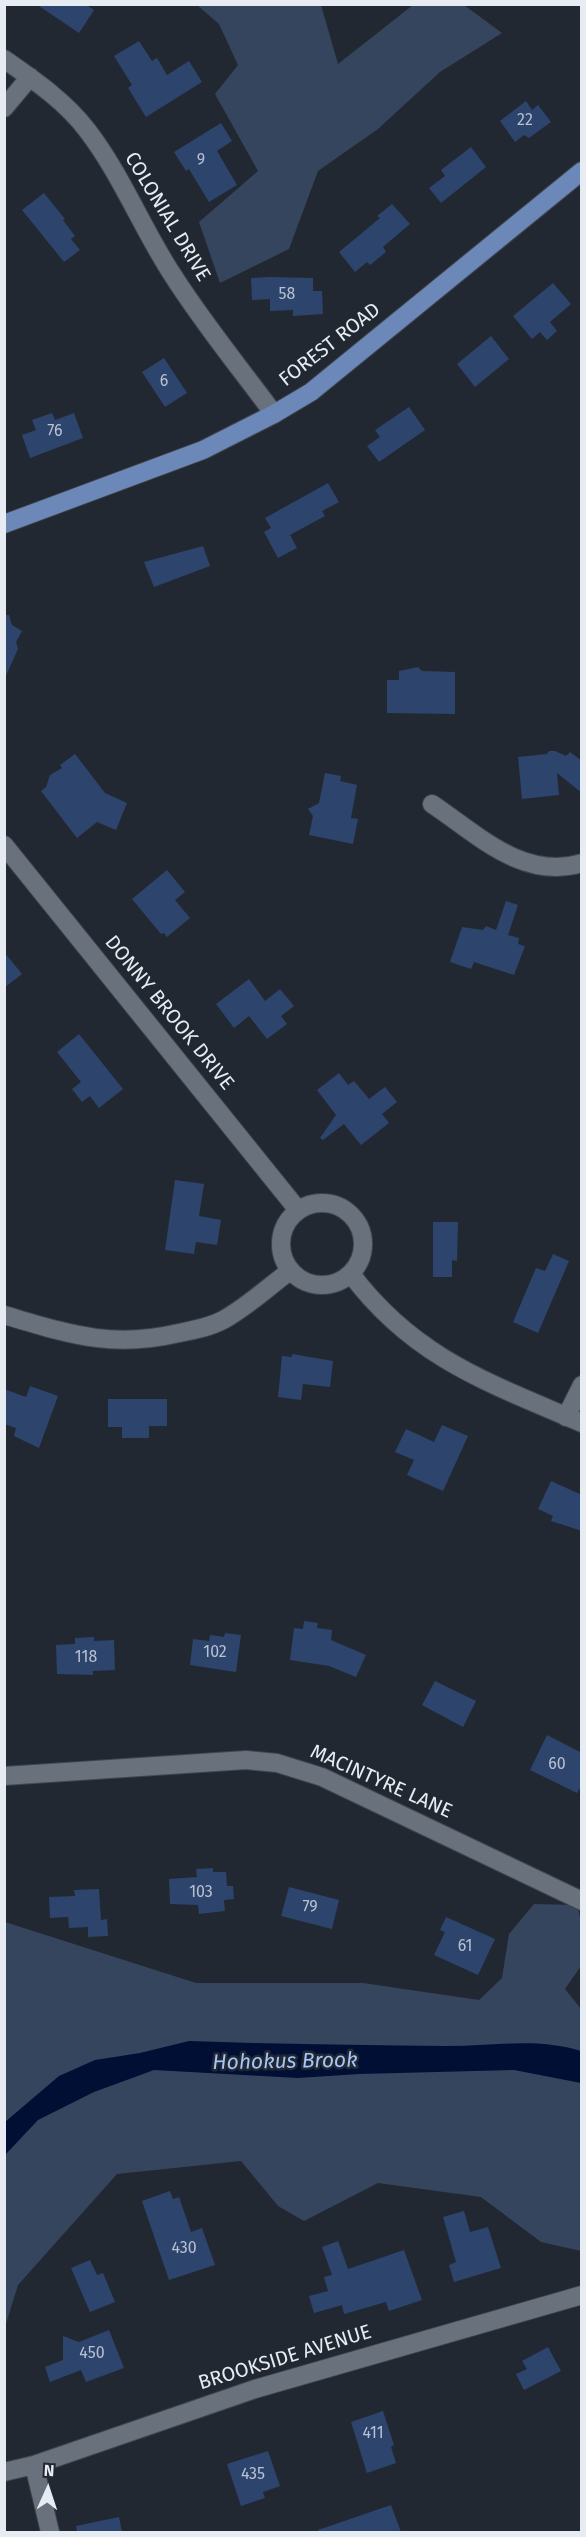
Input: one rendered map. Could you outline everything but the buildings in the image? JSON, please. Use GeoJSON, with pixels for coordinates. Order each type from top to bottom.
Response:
{"type":"FeatureCollection","features":[{"type":"Feature","properties":{"kind":"main road","name":"FOREST ROAD"},"geometry":{"type":"LineString","coordinates":[[4,524],[202,450],[311,392],[582,171]]}},
{"type":"Feature","properties":{"kind":"street","name":"COLONIAL DRIVE"},"geometry":{"type":"LineString","coordinates":[[4,59],[62,103],[86,129],[104,154],[145,230],[174,277],[273,414]]}},
{"type":"Feature","properties":{"kind":"street"},"geometry":{"type":"LineString","coordinates":[[4,108],[30,77]]}},
{"type":"Feature","properties":{"kind":"street"},"geometry":{"type":"LineString","coordinates":[[432,804],[508,855],[526,864],[562,868],[582,863]]}},
{"type":"Feature","properties":{"kind":"street","name":"DONNY BROOK DRIVE"},"geometry":{"type":"LineString","coordinates":[[4,845],[298,1210]]}},
{"type":"Feature","properties":{"kind":"street"},"geometry":{"type":"LineString","coordinates":[[324,1203],[344,1209],[358,1223],[363,1236],[363,1250],[359,1263],[351,1274],[340,1282],[327,1286],[313,1285],[300,1280],[282,1259],[280,1246],[282,1232],[288,1220],[298,1210],[310,1204],[324,1203]]}},
{"type":"Feature","properties":{"kind":"street"},"geometry":{"type":"LineString","coordinates":[[4,1315],[57,1332],[93,1339],[131,1340],[163,1337],[222,1321],[290,1271]]}},
{"type":"Feature","properties":{"kind":"street"},"geometry":{"type":"LineString","coordinates":[[351,1274],[387,1316],[427,1349],[487,1383],[574,1420],[582,1385]]}},
{"type":"Feature","properties":{"kind":"street","name":"MACINTYRE LANE"},"geometry":{"type":"LineString","coordinates":[[4,1776],[246,1760],[277,1763],[322,1777],[582,1901]]}},
{"type":"Feature","properties":{"kind":"street","name":"BROOKSIDE AVENUE"},"geometry":{"type":"LineString","coordinates":[[4,2472],[34,2465],[255,2389],[582,2295]]}},
{"type":"Feature","properties":{"kind":"street"},"geometry":{"type":"LineString","coordinates":[[34,2465],[50,2532]]}},
{"type":"Feature","properties":{"kind":"shaded area"},"geometry":{"type":"Polygon","coordinates":[[[197,5],[321,5],[338,64],[413,5],[464,5],[502,33],[440,72],[378,129],[318,171],[289,249],[220,283],[199,222],[258,171],[215,94],[238,65],[219,24],[197,5]]]}},
{"type":"Feature","properties":{"kind":"shaded area"},"geometry":{"type":"Polygon","coordinates":[[[534,1904],[577,1905],[581,1921],[581,1966],[565,1989],[581,2009],[581,2251],[541,2242],[481,2197],[378,2183],[304,2221],[278,2206],[241,2161],[117,2174],[18,2285],[5,2327],[5,1922],[196,1983],[363,1983],[479,2000],[502,1978],[509,1934],[534,1904]]]}},
{"type":"Feature","properties":{"kind":"water","name":"Hohokus Brook"},"geometry":{"type":"Polygon","coordinates":[[[189,2041],[445,2046],[548,2044],[581,2051],[581,2083],[514,2070],[298,2078],[154,2070],[94,2092],[38,2120],[5,2155],[5,2122],[59,2076],[95,2060],[140,2053],[189,2041]]]}}]}
